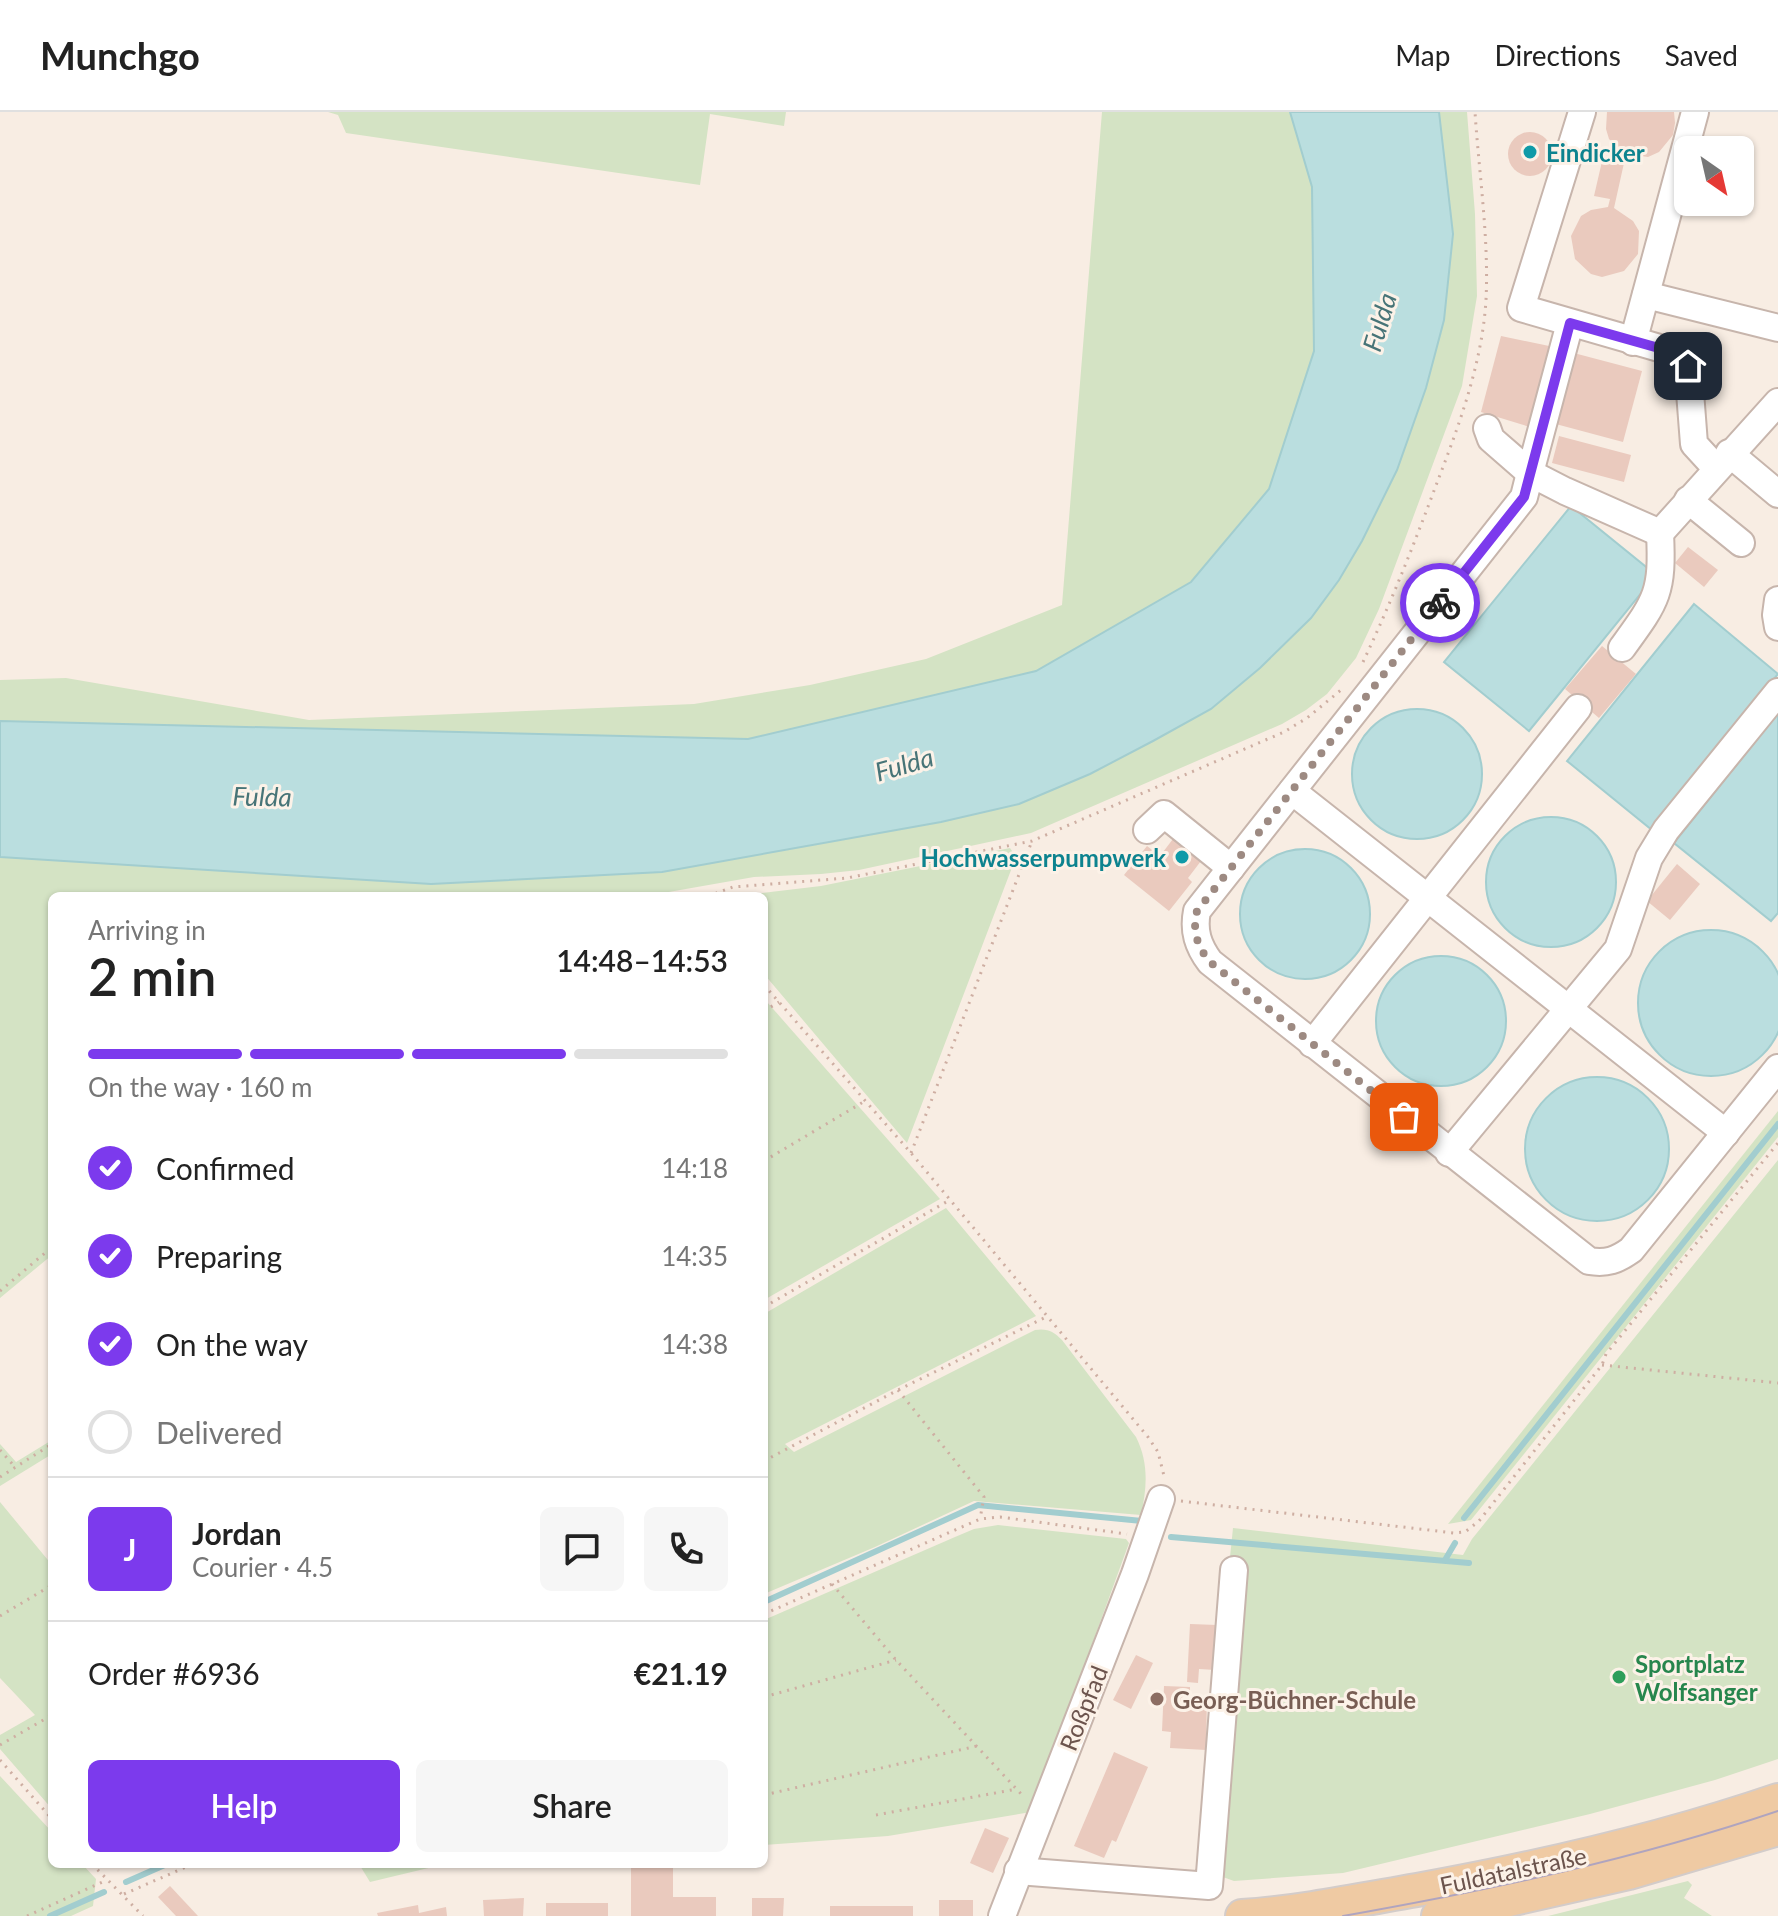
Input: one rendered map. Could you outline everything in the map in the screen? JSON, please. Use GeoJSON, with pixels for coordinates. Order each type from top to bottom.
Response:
{"type":"FeatureCollection","features":[{"type":"Feature","properties":{"kind":"main road","name":"Fuldatalstraße"},"geometry":{"type":"LineString","coordinates":[[1262,1916],[1564,1861],[1665,1835],[1778,1800]]}},
{"type":"Feature","properties":{"kind":"main road","name":"Fuldatalstraße"},"geometry":{"type":"LineString","coordinates":[[1438,1916],[1629,1873],[1778,1829]]}},
{"type":"Feature","properties":{"kind":"street"},"geometry":{"type":"LineString","coordinates":[[1582,112],[1521,308],[1680,354],[1688,366],[1694,444],[1778,494]]}},
{"type":"Feature","properties":{"kind":"street"},"geometry":{"type":"LineString","coordinates":[[1633,342],[1695,112]]}},
{"type":"Feature","properties":{"kind":"street"},"geometry":{"type":"LineString","coordinates":[[1646,295],[1778,328]]}},
{"type":"Feature","properties":{"kind":"street"},"geometry":{"type":"LineString","coordinates":[[1570,323],[1524,497],[1197,911],[1194,926],[1201,951],[1210,962],[1589,1261],[1603,1263],[1618,1259],[1631,1250],[1778,1068]]}},
{"type":"Feature","properties":{"kind":"street"},"geometry":{"type":"LineString","coordinates":[[1622,648],[1653,604],[1662,571],[1660,533],[1722,460],[1778,402]]}},
{"type":"Feature","properties":{"kind":"street"},"geometry":{"type":"LineString","coordinates":[[1487,428],[1491,439],[1530,473],[1660,533]]}},
{"type":"Feature","properties":{"kind":"street"},"geometry":{"type":"LineString","coordinates":[[1688,500],[1741,543]]}},
{"type":"Feature","properties":{"kind":"street"},"geometry":{"type":"LineString","coordinates":[[1778,600],[1778,627]]}},
{"type":"Feature","properties":{"kind":"street"},"geometry":{"type":"LineString","coordinates":[[1449,1153],[1618,949],[1649,858],[1666,830],[1778,692]]}},
{"type":"Feature","properties":{"kind":"street"},"geometry":{"type":"LineString","coordinates":[[1312,1044],[1578,708]]}},
{"type":"Feature","properties":{"kind":"street"},"geometry":{"type":"LineString","coordinates":[[1292,791],[1726,1133]]}},
{"type":"Feature","properties":{"kind":"street"},"geometry":{"type":"LineString","coordinates":[[1147,830],[1164,814],[1231,868]]}},
{"type":"Feature","properties":{"kind":"street","name":"Roßpfad"},"geometry":{"type":"LineString","coordinates":[[1002,1916],[1161,1499]]}},
{"type":"Feature","properties":{"kind":"street"},"geometry":{"type":"LineString","coordinates":[[1018,1871],[1209,1886],[1234,1570]]}},
{"type":"Feature","properties":{"kind":"path"},"geometry":{"type":"LineString","coordinates":[[1358,670],[1403,574],[1453,442],[1476,364],[1486,301],[1486,261],[1475,112]]}},
{"type":"Feature","properties":{"kind":"path"},"geometry":{"type":"LineString","coordinates":[[719,892],[733,887],[847,878],[1032,841],[1284,732],[1322,707],[1345,686]]}},
{"type":"Feature","properties":{"kind":"path"},"geometry":{"type":"LineString","coordinates":[[911,1153],[1032,841]]}},
{"type":"Feature","properties":{"kind":"path"},"geometry":{"type":"LineString","coordinates":[[768,990],[911,1153],[1148,1437],[1158,1452],[1165,1483],[1161,1499],[1465,1532],[1479,1521],[1602,1365],[1606,1354],[1778,1143]]}},
{"type":"Feature","properties":{"kind":"path"},"geometry":{"type":"LineString","coordinates":[[768,1009],[779,1002]]}},
{"type":"Feature","properties":{"kind":"path"},"geometry":{"type":"LineString","coordinates":[[768,1159],[865,1101]]}},
{"type":"Feature","properties":{"kind":"path"},"geometry":{"type":"LineString","coordinates":[[768,1305],[948,1201]]}},
{"type":"Feature","properties":{"kind":"path"},"geometry":{"type":"LineString","coordinates":[[0,1291],[48,1250]]}},
{"type":"Feature","properties":{"kind":"path"},"geometry":{"type":"LineString","coordinates":[[768,1459],[1048,1316]]}},
{"type":"Feature","properties":{"kind":"path"},"geometry":{"type":"LineString","coordinates":[[1602,1365],[1778,1383]]}},
{"type":"Feature","properties":{"kind":"path"},"geometry":{"type":"LineString","coordinates":[[898,1390],[984,1497],[980,1519]]}},
{"type":"Feature","properties":{"kind":"path"},"geometry":{"type":"LineString","coordinates":[[0,1477],[48,1446]]}},
{"type":"Feature","properties":{"kind":"path"},"geometry":{"type":"LineString","coordinates":[[0,1450],[15,1467]]}},
{"type":"Feature","properties":{"kind":"path"},"geometry":{"type":"LineString","coordinates":[[768,1612],[980,1519],[1000,1517],[1148,1537]]}},
{"type":"Feature","properties":{"kind":"path"},"geometry":{"type":"LineString","coordinates":[[832,1584],[896,1660],[1041,1814]]}},
{"type":"Feature","properties":{"kind":"path"},"geometry":{"type":"LineString","coordinates":[[0,1616],[48,1587]]}},
{"type":"Feature","properties":{"kind":"path"},"geometry":{"type":"LineString","coordinates":[[768,1696],[896,1660]]}},
{"type":"Feature","properties":{"kind":"path"},"geometry":{"type":"LineString","coordinates":[[0,1745],[48,1717]]}},
{"type":"Feature","properties":{"kind":"path"},"geometry":{"type":"LineString","coordinates":[[768,1794],[977,1746]]}},
{"type":"Feature","properties":{"kind":"path"},"geometry":{"type":"LineString","coordinates":[[0,1760],[48,1814]]}},
{"type":"Feature","properties":{"kind":"path"},"geometry":{"type":"LineString","coordinates":[[876,1815],[1017,1789]]}},
{"type":"Feature","properties":{"kind":"path"},"geometry":{"type":"LineString","coordinates":[[96,1868],[143,1916]]}},
{"type":"Feature","properties":{"kind":"path"},"geometry":{"type":"LineString","coordinates":[[124,1894],[184,1868]]}},
{"type":"Feature","properties":{"kind":"path"},"geometry":{"type":"LineString","coordinates":[[27,1916],[107,1880]]}},
{"type":"Feature","properties":{"kind":"green space"},"geometry":{"type":"Polygon","coordinates":[[[328,112],[786,112],[784,126],[710,114],[700,185],[346,133],[338,115],[328,112]]]}},
{"type":"Feature","properties":{"kind":"green space"},"geometry":{"type":"Polygon","coordinates":[[[1102,112],[1290,112],[1312,187],[1314,351],[1269,489],[1191,582],[1036,671],[748,739],[0,721],[0,680],[66,678],[309,720],[694,704],[810,685],[926,659],[1062,605],[1102,112]]]}},
{"type":"Feature","properties":{"kind":"green space"},"geometry":{"type":"Polygon","coordinates":[[[1439,112],[1467,112],[1475,214],[1477,296],[1462,386],[1379,609],[1356,658],[1327,694],[1282,724],[1031,833],[859,870],[754,877],[669,892],[48,892],[48,1258],[0,1298],[0,857],[431,884],[662,872],[941,822],[1019,804],[1090,774],[1153,741],[1260,668],[1311,618],[1339,580],[1397,470],[1426,388],[1444,320],[1453,234],[1439,112]]]}},
{"type":"Feature","properties":{"kind":"green space"},"geometry":{"type":"Polygon","coordinates":[[[1010,848],[1016,857],[907,1143],[768,979],[768,892],[821,886],[1010,848]]]}},
{"type":"Feature","properties":{"kind":"green space"},"geometry":{"type":"Polygon","coordinates":[[[768,1003],[940,1199],[768,1298],[768,1003]]]}},
{"type":"Feature","properties":{"kind":"green space"},"geometry":{"type":"Polygon","coordinates":[[[1778,1111],[1778,1137],[1471,1520],[1448,1524],[1778,1111]]]}},
{"type":"Feature","properties":{"kind":"green space"},"geometry":{"type":"Polygon","coordinates":[[[1778,1160],[1778,1759],[1715,1780],[1590,1814],[1343,1873],[1234,1881],[1198,1868],[1233,1528],[1463,1555],[1472,1539],[1778,1160]]]}},
{"type":"Feature","properties":{"kind":"green space"},"geometry":{"type":"Polygon","coordinates":[[[946,1208],[1036,1316],[785,1444],[794,1452],[1035,1330],[1047,1330],[1062,1340],[1136,1437],[1146,1475],[1141,1515],[974,1501],[768,1592],[768,1312],[946,1208]]]}},
{"type":"Feature","properties":{"kind":"green space"},"geometry":{"type":"Polygon","coordinates":[[[48,1442],[48,1456],[0,1486],[0,1444],[16,1462],[48,1442]]]}},
{"type":"Feature","properties":{"kind":"green space"},"geometry":{"type":"Polygon","coordinates":[[[0,1502],[48,1560],[48,1804],[0,1749],[0,1735],[35,1715],[0,1678],[0,1502]]]}},
{"type":"Feature","properties":{"kind":"green space"},"geometry":{"type":"Polygon","coordinates":[[[998,1525],[1126,1539],[1129,1543],[1031,1812],[888,1836],[768,1845],[768,1618],[974,1529],[998,1525]]]}},
{"type":"Feature","properties":{"kind":"green space"},"geometry":{"type":"Polygon","coordinates":[[[0,1776],[48,1828],[48,1868],[86,1868],[96,1879],[93,1906],[71,1916],[0,1916],[0,1776]]]}},
{"type":"Feature","properties":{"kind":"green space"},"geometry":{"type":"Polygon","coordinates":[[[361,1868],[428,1868],[370,1882],[361,1868]]]}},
{"type":"Feature","properties":{"kind":"green space"},"geometry":{"type":"Polygon","coordinates":[[[1688,1881],[1692,1885],[1684,1898],[1712,1916],[1548,1916],[1688,1881]]]}},
{"type":"Feature","properties":{"kind":"water","name":"Fulda"},"geometry":{"type":"Polygon","coordinates":[[[1290,112],[1439,112],[1453,234],[1444,320],[1426,388],[1397,470],[1339,580],[1311,618],[1260,668],[1211,709],[1090,774],[1019,804],[941,822],[662,872],[431,884],[0,857],[0,721],[748,739],[1036,671],[1191,582],[1269,489],[1314,351],[1312,187],[1290,112]]]}},
{"type":"Feature","properties":{"kind":"water"},"geometry":{"type":"Polygon","coordinates":[[[1571,506],[1656,575],[1529,731],[1444,662],[1571,506]]]}},
{"type":"Feature","properties":{"kind":"water"},"geometry":{"type":"Polygon","coordinates":[[[1694,604],[1778,674],[1652,830],[1567,761],[1694,604]]]}},
{"type":"Feature","properties":{"kind":"water"},"geometry":{"type":"Polygon","coordinates":[[[1417,709],[1442,714],[1463,728],[1477,749],[1482,774],[1477,799],[1463,820],[1442,834],[1417,839],[1392,834],[1371,820],[1357,799],[1352,774],[1357,749],[1371,728],[1392,714],[1417,709]]]}},
{"type":"Feature","properties":{"kind":"water"},"geometry":{"type":"Polygon","coordinates":[[[1778,713],[1778,913],[1771,921],[1674,843],[1778,713]]]}},
{"type":"Feature","properties":{"kind":"water"},"geometry":{"type":"Polygon","coordinates":[[[1551,817],[1576,822],[1597,836],[1611,857],[1616,882],[1611,907],[1597,928],[1576,942],[1551,947],[1526,942],[1505,928],[1491,907],[1486,882],[1491,857],[1505,836],[1526,822],[1551,817]]]}},
{"type":"Feature","properties":{"kind":"water"},"geometry":{"type":"Polygon","coordinates":[[[1305,849],[1330,854],[1351,868],[1365,889],[1370,914],[1365,939],[1351,960],[1330,974],[1305,979],[1280,974],[1259,960],[1245,939],[1240,914],[1245,889],[1259,868],[1280,854],[1305,849]]]}},
{"type":"Feature","properties":{"kind":"water"},"geometry":{"type":"Polygon","coordinates":[[[1711,930],[1739,936],[1762,952],[1778,975],[1778,1031],[1762,1054],[1739,1070],[1711,1076],[1683,1070],[1660,1054],[1644,1031],[1638,1003],[1644,975],[1660,952],[1683,936],[1711,930]]]}},
{"type":"Feature","properties":{"kind":"water"},"geometry":{"type":"Polygon","coordinates":[[[1441,956],[1466,961],[1487,975],[1501,996],[1506,1021],[1501,1046],[1487,1067],[1466,1081],[1441,1086],[1416,1081],[1395,1067],[1381,1046],[1376,1021],[1381,996],[1395,975],[1416,961],[1441,956]]]}},
{"type":"Feature","properties":{"kind":"water"},"geometry":{"type":"Polygon","coordinates":[[[1597,1077],[1624,1083],[1648,1098],[1663,1122],[1669,1149],[1663,1176],[1648,1200],[1624,1215],[1597,1221],[1570,1215],[1546,1200],[1531,1176],[1525,1149],[1531,1122],[1546,1098],[1570,1083],[1597,1077]]]}},
{"type":"Feature","properties":{"kind":"building"},"geometry":{"type":"Polygon","coordinates":[[[1607,112],[1674,112],[1675,123],[1673,135],[1659,152],[1648,157],[1626,154],[1614,208],[1633,221],[1639,231],[1638,254],[1624,271],[1602,277],[1591,274],[1575,259],[1571,236],[1581,216],[1591,210],[1608,207],[1610,199],[1594,196],[1603,157],[1620,160],[1622,152],[1609,139],[1607,112]]]}},
{"type":"Feature","properties":{"kind":"building","name":"Eindicker"},"geometry":{"type":"Polygon","coordinates":[[[1530,132],[1546,138],[1552,154],[1546,170],[1530,176],[1514,170],[1508,154],[1514,138],[1530,132]]]}},
{"type":"Feature","properties":{"kind":"building"},"geometry":{"type":"Polygon","coordinates":[[[1501,336],[1554,347],[1533,428],[1481,412],[1501,336]]]}},
{"type":"Feature","properties":{"kind":"building"},"geometry":{"type":"Polygon","coordinates":[[[1570,352],[1642,371],[1623,442],[1552,423],[1570,352]]]}},
{"type":"Feature","properties":{"kind":"building"},"geometry":{"type":"Polygon","coordinates":[[[1559,436],[1631,455],[1624,482],[1552,463],[1559,436]]]}},
{"type":"Feature","properties":{"kind":"building"},"geometry":{"type":"Polygon","coordinates":[[[1688,547],[1718,570],[1704,587],[1675,563],[1688,547]]]}},
{"type":"Feature","properties":{"kind":"building"},"geometry":{"type":"Polygon","coordinates":[[[1602,646],[1636,674],[1599,718],[1565,689],[1602,646]]]}},
{"type":"Feature","properties":{"kind":"building"},"geometry":{"type":"Polygon","coordinates":[[[1176,835],[1204,857],[1188,878],[1192,882],[1169,911],[1124,875],[1147,846],[1160,856],[1176,835]]]}},
{"type":"Feature","properties":{"kind":"building"},"geometry":{"type":"Polygon","coordinates":[[[1677,864],[1700,884],[1670,920],[1647,901],[1677,864]]]}},
{"type":"Feature","properties":{"kind":"building"},"geometry":{"type":"Polygon","coordinates":[[[1190,1624],[1217,1625],[1215,1670],[1199,1669],[1198,1683],[1187,1682],[1190,1624]]]}},
{"type":"Feature","properties":{"kind":"building"},"geometry":{"type":"Polygon","coordinates":[[[1136,1655],[1153,1663],[1131,1709],[1113,1700],[1136,1655]]]}},
{"type":"Feature","properties":{"kind":"building"},"geometry":{"type":"Polygon","coordinates":[[[1164,1686],[1190,1687],[1190,1696],[1207,1696],[1206,1750],[1170,1748],[1171,1732],[1162,1731],[1164,1686]]]}},
{"type":"Feature","properties":{"kind":"building"},"geometry":{"type":"Polygon","coordinates":[[[1114,1752],[1148,1767],[1116,1842],[1112,1840],[1104,1858],[1074,1846],[1114,1752]]]}},
{"type":"Feature","properties":{"kind":"building"},"geometry":{"type":"Polygon","coordinates":[[[985,1828],[1009,1838],[993,1873],[970,1863],[985,1828]]]}},
{"type":"Feature","properties":{"kind":"building"},"geometry":{"type":"Polygon","coordinates":[[[631,1868],[673,1868],[673,1897],[716,1897],[716,1916],[631,1916],[631,1868]]]}},
{"type":"Feature","properties":{"kind":"building"},"geometry":{"type":"Polygon","coordinates":[[[170,1886],[198,1916],[176,1916],[158,1897],[170,1886]]]}},
{"type":"Feature","properties":{"kind":"building"},"geometry":{"type":"Polygon","coordinates":[[[524,1898],[523,1916],[484,1916],[483,1900],[524,1898]]]}},
{"type":"Feature","properties":{"kind":"building"},"geometry":{"type":"Polygon","coordinates":[[[752,1898],[784,1898],[783,1916],[752,1916],[752,1898]]]}},
{"type":"Feature","properties":{"kind":"building"},"geometry":{"type":"Polygon","coordinates":[[[939,1900],[973,1900],[973,1916],[939,1916],[939,1900]]]}},
{"type":"Feature","properties":{"kind":"building"},"geometry":{"type":"Polygon","coordinates":[[[546,1903],[608,1903],[608,1916],[546,1916],[546,1903]]]}},
{"type":"Feature","properties":{"kind":"building"},"geometry":{"type":"Polygon","coordinates":[[[418,1905],[419,1913],[446,1907],[447,1916],[378,1916],[377,1913],[418,1905]]]}},
{"type":"Feature","properties":{"kind":"building"},"geometry":{"type":"Polygon","coordinates":[[[830,1906],[913,1906],[913,1916],[830,1916],[830,1906]]]}},
{"type":"Feature","properties":{"kind":"waterway"},"geometry":{"type":"LineString","coordinates":[[1464,1518],[1778,1124]]}},
{"type":"Feature","properties":{"kind":"waterway"},"geometry":{"type":"LineString","coordinates":[[768,1600],[978,1505],[1142,1521]]}},
{"type":"Feature","properties":{"kind":"waterway"},"geometry":{"type":"LineString","coordinates":[[1171,1537],[1469,1563]]}},
{"type":"Feature","properties":{"kind":"waterway"},"geometry":{"type":"LineString","coordinates":[[1445,1560],[1455,1543]]}},
{"type":"Feature","properties":{"kind":"waterway"},"geometry":{"type":"LineString","coordinates":[[126,1882],[158,1868]]}},
{"type":"Feature","properties":{"kind":"waterway"},"geometry":{"type":"LineString","coordinates":[[50,1916],[104,1892]]}},
{"type":"Feature","properties":{"kind":"tram line"},"geometry":{"type":"LineString","coordinates":[[1343,1916],[1562,1872],[1671,1844],[1778,1811]]}},
{"type":"Feature","properties":{"kind":"way so far"},"geometry":{"type":"LineString","coordinates":[[1404,1117],[1210,962],[1201,951],[1194,926],[1197,911],[1440,603]]}},
{"type":"Feature","properties":{"kind":"place","name":"Eindicker"},"geometry":{"type":"Point","coordinates":[1530,152]}},
{"type":"Feature","properties":{"kind":"place","name":"Hochwasserpumpwerk"},"geometry":{"type":"Point","coordinates":[1182,857]}},
{"type":"Feature","properties":{"kind":"place","name":"Sportplatz Wolfsanger"},"geometry":{"type":"Point","coordinates":[1619,1677]}},
{"type":"Feature","properties":{"kind":"place","name":"Georg-Büchner-Schule"},"geometry":{"type":"Point","coordinates":[1157,1699]}},
{"type":"Feature","properties":{"kind":"route"},"geometry":{"type":"LineString","coordinates":[[1440,603],[1524,497],[1570,323],[1680,354],[1688,366]]}}]}
